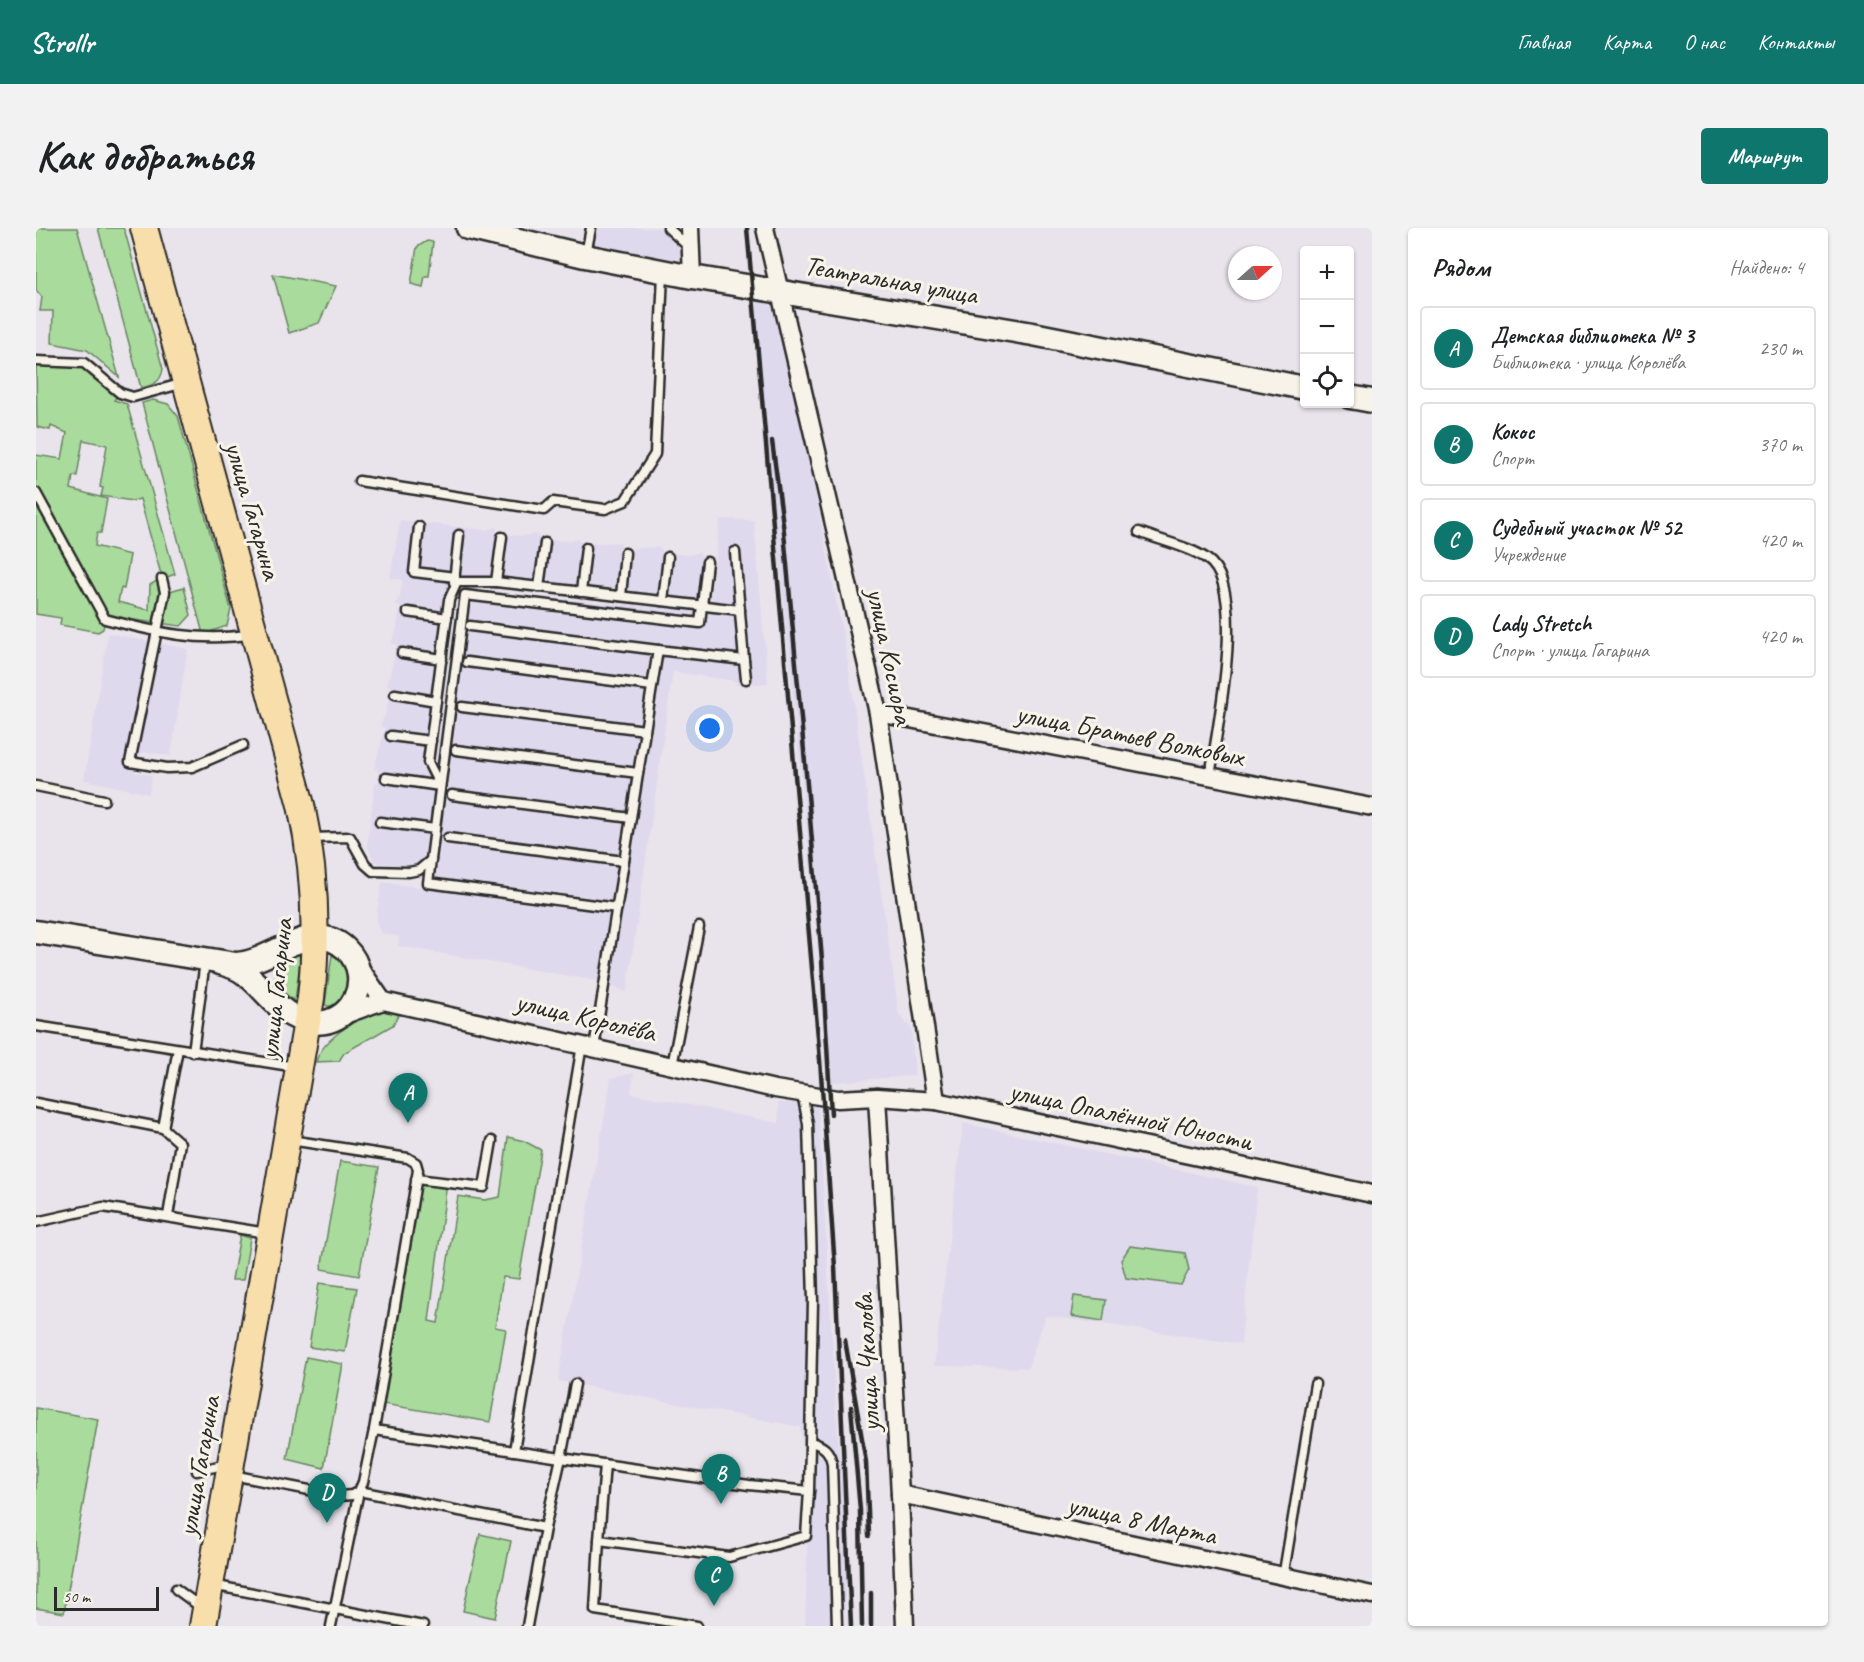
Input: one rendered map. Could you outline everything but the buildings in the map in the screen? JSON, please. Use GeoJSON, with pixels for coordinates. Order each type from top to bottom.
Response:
{"type":"FeatureCollection","features":[{"type":"Feature","properties":{"kind":"main road","name":"улица Гагарина"},"geometry":{"type":"LineString","coordinates":[[144,228],[256,633],[308,838],[314,890],[315,938],[307,1022],[204,1618]]}},
{"type":"Feature","properties":{"kind":"street"},"geometry":{"type":"LineString","coordinates":[[690,228],[692,277]]}},
{"type":"Feature","properties":{"kind":"street","name":"улица Косиора"},"geometry":{"type":"LineString","coordinates":[[765,228],[878,713],[936,1101]]}},
{"type":"Feature","properties":{"kind":"street","name":"Театральная улица"},"geometry":{"type":"LineString","coordinates":[[479,229],[530,239],[585,256],[692,277],[1033,334],[1300,387]]}},
{"type":"Feature","properties":{"kind":"street"},"geometry":{"type":"LineString","coordinates":[[1354,398],[1372,401]]}},
{"type":"Feature","properties":{"kind":"street","name":"улица Братьев Волковых"},"geometry":{"type":"LineString","coordinates":[[878,713],[1372,807]]}},
{"type":"Feature","properties":{"kind":"street"},"geometry":{"type":"LineString","coordinates":[[36,932],[213,962],[239,970],[287,1014],[307,1022],[324,1022],[383,1001],[356,963],[337,942],[315,938],[294,941],[255,962],[213,962]]}},
{"type":"Feature","properties":{"kind":"street"},"geometry":{"type":"LineString","coordinates":[[274,1002],[267,978],[270,963],[279,949]]}},
{"type":"Feature","properties":{"kind":"street"},"geometry":{"type":"LineString","coordinates":[[341,1016],[352,1006],[359,989],[356,963]]}},
{"type":"Feature","properties":{"kind":"street","name":"улица Королёва"},"geometry":{"type":"LineString","coordinates":[[383,1001],[775,1089],[802,1093]]}},
{"type":"Feature","properties":{"kind":"street","name":"улица Опалённой Юности"},"geometry":{"type":"LineString","coordinates":[[802,1093],[838,1099],[877,1097],[936,1101],[1372,1194]]}},
{"type":"Feature","properties":{"kind":"street","name":"улица Чкалова"},"geometry":{"type":"LineString","coordinates":[[877,1097],[900,1494],[905,1626]]}},
{"type":"Feature","properties":{"kind":"street","name":"улица 8 Марта"},"geometry":{"type":"LineString","coordinates":[[900,1494],[1283,1578],[1372,1595]]}},
{"type":"Feature","properties":{"kind":"lane"},"geometry":{"type":"LineString","coordinates":[[585,256],[591,228]]}},
{"type":"Feature","properties":{"kind":"lane"},"geometry":{"type":"LineString","coordinates":[[669,228],[691,248]]}},
{"type":"Feature","properties":{"kind":"lane"},"geometry":{"type":"LineString","coordinates":[[359,481],[544,510],[553,502],[605,509],[625,501],[655,454],[663,271]]}},
{"type":"Feature","properties":{"kind":"lane"},"geometry":{"type":"LineString","coordinates":[[36,361],[84,363],[120,393],[133,397],[185,383]]}},
{"type":"Feature","properties":{"kind":"lane"},"geometry":{"type":"LineString","coordinates":[[36,493],[105,619],[157,633],[198,639],[224,639],[256,633]]}},
{"type":"Feature","properties":{"kind":"lane"},"geometry":{"type":"LineString","coordinates":[[419,527],[414,572],[455,577]]}},
{"type":"Feature","properties":{"kind":"lane"},"geometry":{"type":"LineString","coordinates":[[1139,532],[1207,558],[1219,574],[1228,599],[1228,640],[1210,777]]}},
{"type":"Feature","properties":{"kind":"lane"},"geometry":{"type":"LineString","coordinates":[[440,786],[428,762],[459,535]]}},
{"type":"Feature","properties":{"kind":"lane"},"geometry":{"type":"LineString","coordinates":[[496,582],[502,537]]}},
{"type":"Feature","properties":{"kind":"lane"},"geometry":{"type":"LineString","coordinates":[[540,587],[544,543]]}},
{"type":"Feature","properties":{"kind":"lane"},"geometry":{"type":"LineString","coordinates":[[580,592],[586,548]]}},
{"type":"Feature","properties":{"kind":"lane"},"geometry":{"type":"LineString","coordinates":[[735,552],[746,680]]}},
{"type":"Feature","properties":{"kind":"lane"},"geometry":{"type":"LineString","coordinates":[[621,596],[626,553]]}},
{"type":"Feature","properties":{"kind":"lane"},"geometry":{"type":"LineString","coordinates":[[663,601],[668,557]]}},
{"type":"Feature","properties":{"kind":"lane"},"geometry":{"type":"LineString","coordinates":[[617,908],[428,883],[465,595],[699,623],[707,562]]}},
{"type":"Feature","properties":{"kind":"lane"},"geometry":{"type":"LineString","coordinates":[[162,579],[165,592],[130,762],[167,768],[192,767],[243,746]]}},
{"type":"Feature","properties":{"kind":"lane"},"geometry":{"type":"LineString","coordinates":[[453,587],[461,580],[496,582],[740,610]]}},
{"type":"Feature","properties":{"kind":"lane"},"geometry":{"type":"LineString","coordinates":[[408,612],[447,618]]}},
{"type":"Feature","properties":{"kind":"lane"},"geometry":{"type":"LineString","coordinates":[[470,626],[744,660]]}},
{"type":"Feature","properties":{"kind":"lane"},"geometry":{"type":"LineString","coordinates":[[514,1451],[588,1047],[617,908],[658,650]]}},
{"type":"Feature","properties":{"kind":"lane"},"geometry":{"type":"LineString","coordinates":[[402,653],[442,658]]}},
{"type":"Feature","properties":{"kind":"lane"},"geometry":{"type":"LineString","coordinates":[[467,662],[652,686]]}},
{"type":"Feature","properties":{"kind":"lane"},"geometry":{"type":"LineString","coordinates":[[395,694],[436,700]]}},
{"type":"Feature","properties":{"kind":"lane"},"geometry":{"type":"LineString","coordinates":[[462,707],[645,730]]}},
{"type":"Feature","properties":{"kind":"lane"},"geometry":{"type":"LineString","coordinates":[[391,736],[430,741]]}},
{"type":"Feature","properties":{"kind":"lane"},"geometry":{"type":"LineString","coordinates":[[456,750],[638,773]]}},
{"type":"Feature","properties":{"kind":"lane"},"geometry":{"type":"LineString","coordinates":[[387,778],[440,786]]}},
{"type":"Feature","properties":{"kind":"lane"},"geometry":{"type":"LineString","coordinates":[[36,786],[104,800]]}},
{"type":"Feature","properties":{"kind":"lane"},"geometry":{"type":"LineString","coordinates":[[452,795],[631,818]]}},
{"type":"Feature","properties":{"kind":"lane"},"geometry":{"type":"LineString","coordinates":[[380,822],[435,829]]}},
{"type":"Feature","properties":{"kind":"lane"},"geometry":{"type":"LineString","coordinates":[[308,838],[350,837],[365,864],[373,871],[409,872],[419,870],[431,860]]}},
{"type":"Feature","properties":{"kind":"lane"},"geometry":{"type":"LineString","coordinates":[[448,838],[624,861]]}},
{"type":"Feature","properties":{"kind":"lane"},"geometry":{"type":"LineString","coordinates":[[672,1066],[699,927]]}},
{"type":"Feature","properties":{"kind":"lane"},"geometry":{"type":"LineString","coordinates":[[194,1052],[213,962]]}},
{"type":"Feature","properties":{"kind":"lane"},"geometry":{"type":"LineString","coordinates":[[36,1026],[299,1067]]}},
{"type":"Feature","properties":{"kind":"lane"},"geometry":{"type":"LineString","coordinates":[[163,1128],[178,1049]]}},
{"type":"Feature","properties":{"kind":"lane"},"geometry":{"type":"LineString","coordinates":[[599,1540],[729,1557],[806,1536],[811,1442],[813,1301],[808,1124],[802,1093]]}},
{"type":"Feature","properties":{"kind":"lane"},"geometry":{"type":"LineString","coordinates":[[36,1103],[163,1128],[180,1143],[168,1216]]}},
{"type":"Feature","properties":{"kind":"lane"},"geometry":{"type":"LineString","coordinates":[[287,1139],[408,1158],[416,1163],[416,1179],[374,1430],[331,1626]]}},
{"type":"Feature","properties":{"kind":"lane"},"geometry":{"type":"LineString","coordinates":[[416,1179],[484,1187],[492,1141]]}},
{"type":"Feature","properties":{"kind":"lane"},"geometry":{"type":"LineString","coordinates":[[36,1221],[103,1207],[271,1234]]}},
{"type":"Feature","properties":{"kind":"lane"},"geometry":{"type":"LineString","coordinates":[[526,1626],[575,1384]]}},
{"type":"Feature","properties":{"kind":"lane"},"geometry":{"type":"LineString","coordinates":[[1283,1578],[1315,1384]]}},
{"type":"Feature","properties":{"kind":"lane"},"geometry":{"type":"LineString","coordinates":[[374,1430],[809,1491]]}},
{"type":"Feature","properties":{"kind":"lane"},"geometry":{"type":"LineString","coordinates":[[811,1442],[824,1446],[830,1454],[832,1463],[837,1626]]}},
{"type":"Feature","properties":{"kind":"lane"},"geometry":{"type":"LineString","coordinates":[[605,1464],[595,1610],[697,1626]]}},
{"type":"Feature","properties":{"kind":"lane"},"geometry":{"type":"LineString","coordinates":[[197,1471],[230,1469],[340,1496],[352,1495],[359,1491],[545,1528]]}},
{"type":"Feature","properties":{"kind":"lane"},"geometry":{"type":"LineString","coordinates":[[210,1585],[334,1607],[423,1626]]}},
{"type":"Feature","properties":{"kind":"lane"},"geometry":{"type":"LineString","coordinates":[[176,1589],[204,1618]]}},
{"type":"Feature","properties":{"kind":"shaded area"},"geometry":{"type":"Polygon","coordinates":[[[598,228],[684,228],[687,262],[594,244],[598,228]]]}},
{"type":"Feature","properties":{"kind":"shaded area"},"geometry":{"type":"Polygon","coordinates":[[[753,300],[779,307],[846,650],[899,1015],[911,1028],[915,1076],[832,1082],[753,300]]]}},
{"type":"Feature","properties":{"kind":"shaded area"},"geometry":{"type":"Polygon","coordinates":[[[720,519],[754,520],[768,683],[737,685],[735,681],[673,672],[627,992],[597,981],[398,946],[399,937],[381,933],[377,926],[377,911],[382,882],[434,889],[447,785],[436,762],[462,590],[709,612],[720,519]]]}},
{"type":"Feature","properties":{"kind":"shaded area"},"geometry":{"type":"Polygon","coordinates":[[[400,520],[485,530],[495,527],[498,533],[522,536],[536,534],[540,538],[565,541],[578,539],[582,544],[620,542],[623,549],[659,547],[663,552],[688,555],[699,552],[702,557],[711,557],[707,610],[474,586],[460,588],[456,593],[434,763],[445,786],[435,870],[374,862],[367,845],[375,783],[378,783],[378,770],[374,769],[385,728],[380,726],[386,712],[391,686],[387,685],[397,645],[391,643],[396,632],[400,607],[395,604],[400,596],[402,580],[390,578],[400,520]]]}},
{"type":"Feature","properties":{"kind":"shaded area"},"geometry":{"type":"Polygon","coordinates":[[[108,633],[188,649],[171,756],[144,752],[138,756],[135,772],[152,775],[149,794],[84,780],[108,633]]]}},
{"type":"Feature","properties":{"kind":"shaded area"},"geometry":{"type":"Polygon","coordinates":[[[634,1073],[631,1093],[779,1123],[778,1103],[818,1103],[838,1438],[848,1528],[844,1626],[805,1626],[809,1484],[800,1427],[558,1381],[611,1078],[634,1073]]]}},
{"type":"Feature","properties":{"kind":"shaded area"},"geometry":{"type":"Polygon","coordinates":[[[963,1123],[1257,1187],[1241,1344],[1046,1316],[1028,1368],[934,1366],[963,1123]]]}},
{"type":"Feature","properties":{"kind":"green space"},"geometry":{"type":"Polygon","coordinates":[[[36,228],[77,228],[119,377],[87,350],[52,343],[53,311],[40,311],[42,297],[36,290],[36,228]]]}},
{"type":"Feature","properties":{"kind":"green space"},"geometry":{"type":"Polygon","coordinates":[[[98,228],[123,228],[125,232],[163,369],[159,380],[150,386],[141,388],[98,228]]]}},
{"type":"Feature","properties":{"kind":"green space"},"geometry":{"type":"Polygon","coordinates":[[[427,241],[433,242],[429,276],[425,276],[423,287],[411,284],[417,247],[427,241]]]}},
{"type":"Feature","properties":{"kind":"green space"},"geometry":{"type":"Polygon","coordinates":[[[273,274],[336,286],[319,323],[289,333],[273,274]]]}},
{"type":"Feature","properties":{"kind":"green space"},"geometry":{"type":"Polygon","coordinates":[[[36,361],[75,361],[120,393],[114,400],[127,404],[175,574],[162,579],[166,592],[184,587],[191,615],[181,626],[118,618],[105,619],[103,629],[98,632],[60,625],[61,618],[36,614],[36,455],[62,459],[67,433],[51,426],[50,430],[37,427],[36,361]],[[83,440],[77,476],[73,476],[71,489],[107,499],[101,533],[97,533],[95,546],[130,555],[124,589],[121,588],[118,602],[149,610],[150,585],[162,578],[140,499],[132,501],[101,496],[103,488],[100,487],[107,445],[83,440]]]}},
{"type":"Feature","properties":{"kind":"green space"},"geometry":{"type":"Polygon","coordinates":[[[153,400],[168,404],[178,416],[231,609],[227,626],[203,634],[142,403],[153,400]]]}},
{"type":"Feature","properties":{"kind":"green space"},"geometry":{"type":"Polygon","coordinates":[[[299,952],[300,962],[295,1001],[279,989],[276,976],[283,962],[299,952]]]}},
{"type":"Feature","properties":{"kind":"green space"},"geometry":{"type":"Polygon","coordinates":[[[332,955],[343,962],[346,967],[348,984],[346,997],[334,1006],[327,1006],[325,1004],[332,955]]]}},
{"type":"Feature","properties":{"kind":"green space"},"geometry":{"type":"Polygon","coordinates":[[[386,1008],[401,1010],[393,1025],[344,1053],[339,1061],[316,1062],[326,1044],[345,1028],[355,1021],[386,1008]]]}},
{"type":"Feature","properties":{"kind":"green space"},"geometry":{"type":"Polygon","coordinates":[[[508,1137],[524,1141],[541,1150],[519,1279],[503,1277],[495,1327],[506,1329],[490,1422],[377,1403],[416,1179],[447,1183],[429,1321],[438,1323],[458,1196],[485,1200],[500,1197],[508,1137]]]}},
{"type":"Feature","properties":{"kind":"green space"},"geometry":{"type":"Polygon","coordinates":[[[340,1161],[379,1167],[359,1276],[321,1269],[340,1161]]]}},
{"type":"Feature","properties":{"kind":"green space"},"geometry":{"type":"Polygon","coordinates":[[[240,1235],[250,1238],[243,1280],[232,1280],[240,1235]]]}},
{"type":"Feature","properties":{"kind":"green space"},"geometry":{"type":"Polygon","coordinates":[[[1130,1246],[1185,1253],[1189,1270],[1181,1285],[1126,1278],[1121,1260],[1130,1246]]]}},
{"type":"Feature","properties":{"kind":"green space"},"geometry":{"type":"Polygon","coordinates":[[[319,1283],[357,1288],[345,1352],[309,1347],[319,1283]]]}},
{"type":"Feature","properties":{"kind":"green space"},"geometry":{"type":"Polygon","coordinates":[[[1074,1296],[1106,1300],[1103,1321],[1071,1316],[1074,1296]]]}},
{"type":"Feature","properties":{"kind":"green space"},"geometry":{"type":"Polygon","coordinates":[[[306,1357],[343,1364],[324,1468],[287,1459],[306,1357]]]}},
{"type":"Feature","properties":{"kind":"green space"},"geometry":{"type":"Polygon","coordinates":[[[36,1408],[98,1419],[64,1613],[36,1608],[36,1408]]]}},
{"type":"Feature","properties":{"kind":"green space"},"geometry":{"type":"Polygon","coordinates":[[[480,1534],[511,1541],[495,1618],[463,1611],[480,1534]]]}},
{"type":"Feature","properties":{"kind":"railway"},"geometry":{"type":"LineString","coordinates":[[747,228],[820,1060],[835,1267],[851,1626]]}},
{"type":"Feature","properties":{"kind":"railway"},"geometry":{"type":"LineString","coordinates":[[772,441],[784,532],[809,806],[822,960],[831,1114]]}},
{"type":"Feature","properties":{"kind":"railway"},"geometry":{"type":"LineString","coordinates":[[845,1340],[866,1462],[869,1536]]}},
{"type":"Feature","properties":{"kind":"railway"},"geometry":{"type":"LineString","coordinates":[[851,1407],[860,1510],[862,1626]]}},
{"type":"Feature","properties":{"kind":"railway"},"geometry":{"type":"LineString","coordinates":[[871,1593],[871,1626]]}},
{"type":"Feature","properties":{"kind":"place","name":"Детская библиотека № 3"},"geometry":{"type":"Point","coordinates":[408,1123]}},
{"type":"Feature","properties":{"kind":"place","name":"Кокос"},"geometry":{"type":"Point","coordinates":[721,1504]}},
{"type":"Feature","properties":{"kind":"place","name":"Lady Stretch"},"geometry":{"type":"Point","coordinates":[327,1523]}},
{"type":"Feature","properties":{"kind":"place","name":"Судебный участок № 52"},"geometry":{"type":"Point","coordinates":[714,1606]}}]}
